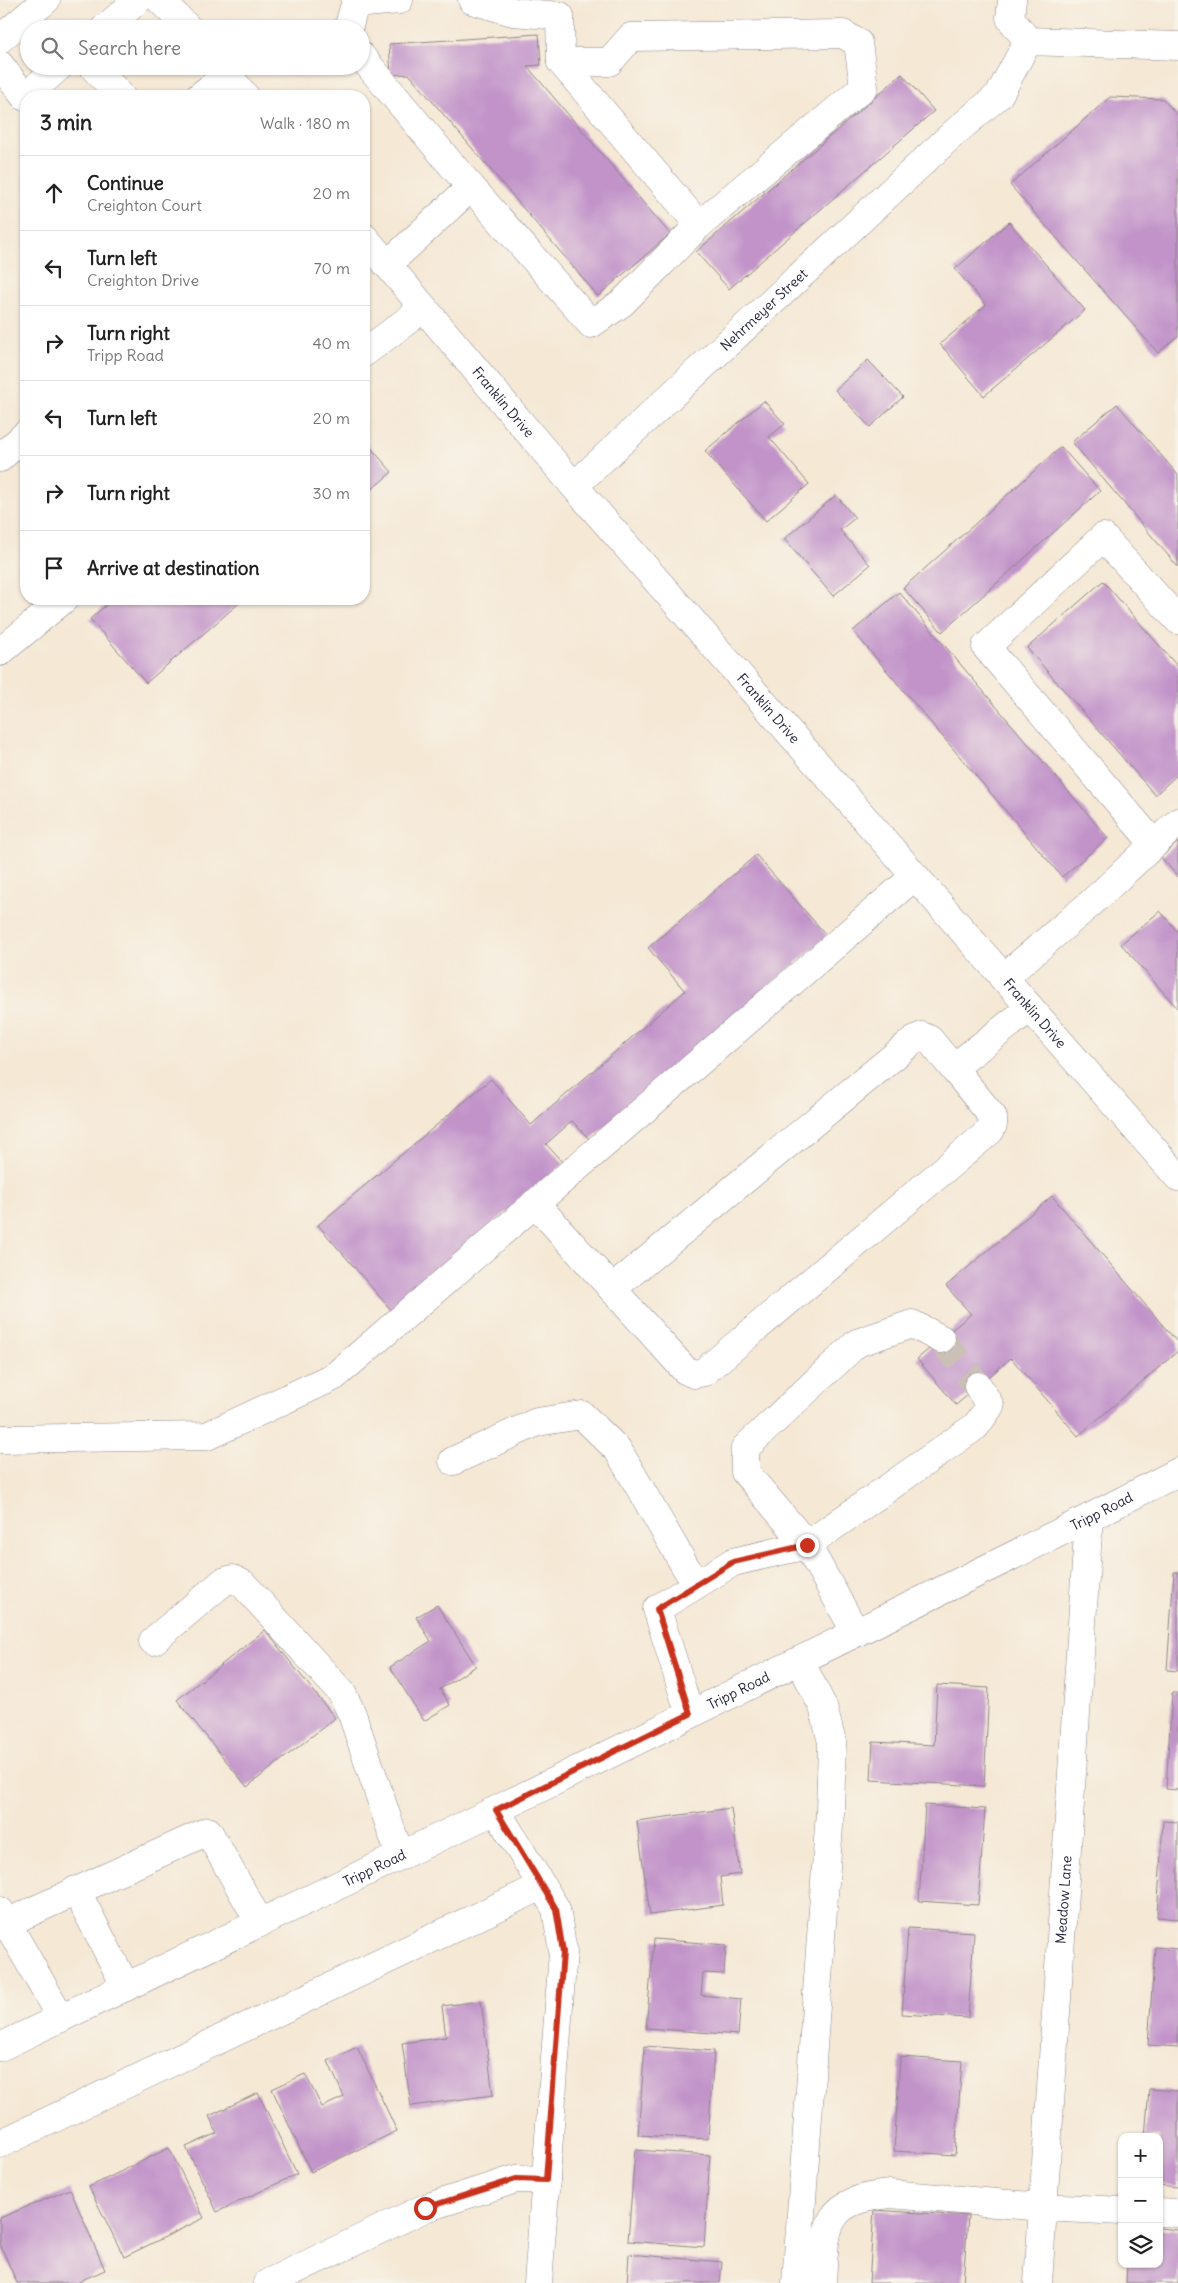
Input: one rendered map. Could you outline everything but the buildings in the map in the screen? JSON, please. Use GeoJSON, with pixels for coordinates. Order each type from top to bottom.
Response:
{"type":"FeatureCollection","features":[{"type":"Feature","properties":{"kind":"street"},"geometry":{"type":"LineString","coordinates":[[22,20],[46,0]]}},
{"type":"Feature","properties":{"kind":"street"},"geometry":{"type":"LineString","coordinates":[[115,20],[138,0]]}},
{"type":"Feature","properties":{"kind":"street"},"geometry":{"type":"LineString","coordinates":[[160,0],[185,18]]}},
{"type":"Feature","properties":{"kind":"street"},"geometry":{"type":"LineString","coordinates":[[351,20],[355,4],[399,0]]}},
{"type":"Feature","properties":{"kind":"street"},"geometry":{"type":"LineString","coordinates":[[472,0],[513,12],[560,16],[561,62],[699,225]]}},
{"type":"Feature","properties":{"kind":"street"},"geometry":{"type":"LineString","coordinates":[[1012,0],[1010,18],[1028,41],[1178,46]]}},
{"type":"Feature","properties":{"kind":"street"},"geometry":{"type":"LineString","coordinates":[[0,39],[20,22]]}},
{"type":"Feature","properties":{"kind":"street"},"geometry":{"type":"LineString","coordinates":[[370,67],[590,324],[622,304],[699,225],[864,87],[858,43],[843,34],[631,37],[609,62],[561,62]]}},
{"type":"Feature","properties":{"kind":"street","name":"Nehrmeyer Street"},"geometry":{"type":"LineString","coordinates":[[574,486],[954,133],[999,95],[1028,41]]}},
{"type":"Feature","properties":{"kind":"street"},"geometry":{"type":"LineString","coordinates":[[0,65],[20,90]]}},
{"type":"Feature","properties":{"kind":"street"},"geometry":{"type":"LineString","coordinates":[[34,90],[50,75]]}},
{"type":"Feature","properties":{"kind":"street"},"geometry":{"type":"LineString","coordinates":[[100,75],[114,90]]}},
{"type":"Feature","properties":{"kind":"street"},"geometry":{"type":"LineString","coordinates":[[206,90],[220,75]]}},
{"type":"Feature","properties":{"kind":"street"},"geometry":{"type":"LineString","coordinates":[[227,75],[240,90]]}},
{"type":"Feature","properties":{"kind":"street"},"geometry":{"type":"LineString","coordinates":[[387,265],[471,186]]}},
{"type":"Feature","properties":{"kind":"street","name":"Franklin Drive"},"geometry":{"type":"LineString","coordinates":[[370,244],[574,486],[1178,1177]]}},
{"type":"Feature","properties":{"kind":"street"},"geometry":{"type":"LineString","coordinates":[[370,348],[424,308]]}},
{"type":"Feature","properties":{"kind":"street"},"geometry":{"type":"LineString","coordinates":[[0,458],[20,440]]}},
{"type":"Feature","properties":{"kind":"street"},"geometry":{"type":"LineString","coordinates":[[1154,844],[986,647],[1103,537],[1178,620]]}},
{"type":"Feature","properties":{"kind":"street"},"geometry":{"type":"LineString","coordinates":[[0,652],[57,605]]}},
{"type":"Feature","properties":{"kind":"street"},"geometry":{"type":"LineString","coordinates":[[1004,978],[1090,904],[1178,822]]}},
{"type":"Feature","properties":{"kind":"street"},"geometry":{"type":"LineString","coordinates":[[0,1439],[207,1436],[335,1376],[914,876]]}},
{"type":"Feature","properties":{"kind":"street"},"geometry":{"type":"LineString","coordinates":[[953,1068],[1030,1008]]}},
{"type":"Feature","properties":{"kind":"street"},"geometry":{"type":"LineString","coordinates":[[535,1203],[685,1370],[694,1374],[704,1372],[990,1131],[993,1125],[993,1117],[929,1039],[922,1036],[612,1288]]}},
{"type":"Feature","properties":{"kind":"street"},"geometry":{"type":"LineString","coordinates":[[856,1633],[807,1545],[745,1472],[745,1448],[857,1343],[912,1324],[941,1339]]}},
{"type":"Feature","properties":{"kind":"street"},"geometry":{"type":"LineString","coordinates":[[690,1714],[657,1609],[733,1562],[807,1545],[976,1426],[990,1406],[978,1386]]}},
{"type":"Feature","properties":{"kind":"street"},"geometry":{"type":"LineString","coordinates":[[452,1461],[537,1422],[582,1415],[618,1450],[696,1585]]}},
{"type":"Feature","properties":{"kind":"street","name":"Tripp Road"},"geometry":{"type":"LineString","coordinates":[[0,2047],[496,1810],[1090,1518],[1178,1472]]}},
{"type":"Feature","properties":{"kind":"street","name":"Meadow Lane"},"geometry":{"type":"LineString","coordinates":[[1038,2283],[1090,1518]]}},
{"type":"Feature","properties":{"kind":"street"},"geometry":{"type":"LineString","coordinates":[[153,1641],[223,1582],[233,1579],[243,1584],[342,1693],[352,1714],[400,1856]]}},
{"type":"Feature","properties":{"kind":"street"},"geometry":{"type":"LineString","coordinates":[[796,2283],[830,1812],[832,1742],[824,1706],[800,1661]]}},
{"type":"Feature","properties":{"kind":"street"},"geometry":{"type":"LineString","coordinates":[[496,1810],[556,1909],[563,1952],[538,2283]]}},
{"type":"Feature","properties":{"kind":"street"},"geometry":{"type":"LineString","coordinates":[[61,2018],[3,1920],[76,1890],[208,1830],[260,1922]]}},
{"type":"Feature","properties":{"kind":"street"},"geometry":{"type":"LineString","coordinates":[[0,2144],[542,1886]]}},
{"type":"Feature","properties":{"kind":"street"},"geometry":{"type":"LineString","coordinates":[[76,1890],[126,1987]]}},
{"type":"Feature","properties":{"kind":"street"},"geometry":{"type":"LineString","coordinates":[[268,2283],[425,2208],[516,2179],[546,2180]]}},
{"type":"Feature","properties":{"kind":"street"},"geometry":{"type":"LineString","coordinates":[[822,2283],[824,2240],[830,2219],[843,2208],[865,2196],[890,2194],[1043,2207],[1118,2211]]}},
{"type":"Feature","properties":{"kind":"street"},"geometry":{"type":"LineString","coordinates":[[1163,2212],[1178,2213]]}},
{"type":"Feature","properties":{"kind":"tunnel"},"geometry":{"type":"LineString","coordinates":[[941,1339],[978,1386]]}},
{"type":"Feature","properties":{"kind":"route"},"geometry":{"type":"LineString","coordinates":[[425,2208],[516,2179],[546,2180],[563,1952],[556,1909],[496,1810],[690,1714],[657,1609],[733,1562],[807,1545]]}}]}
